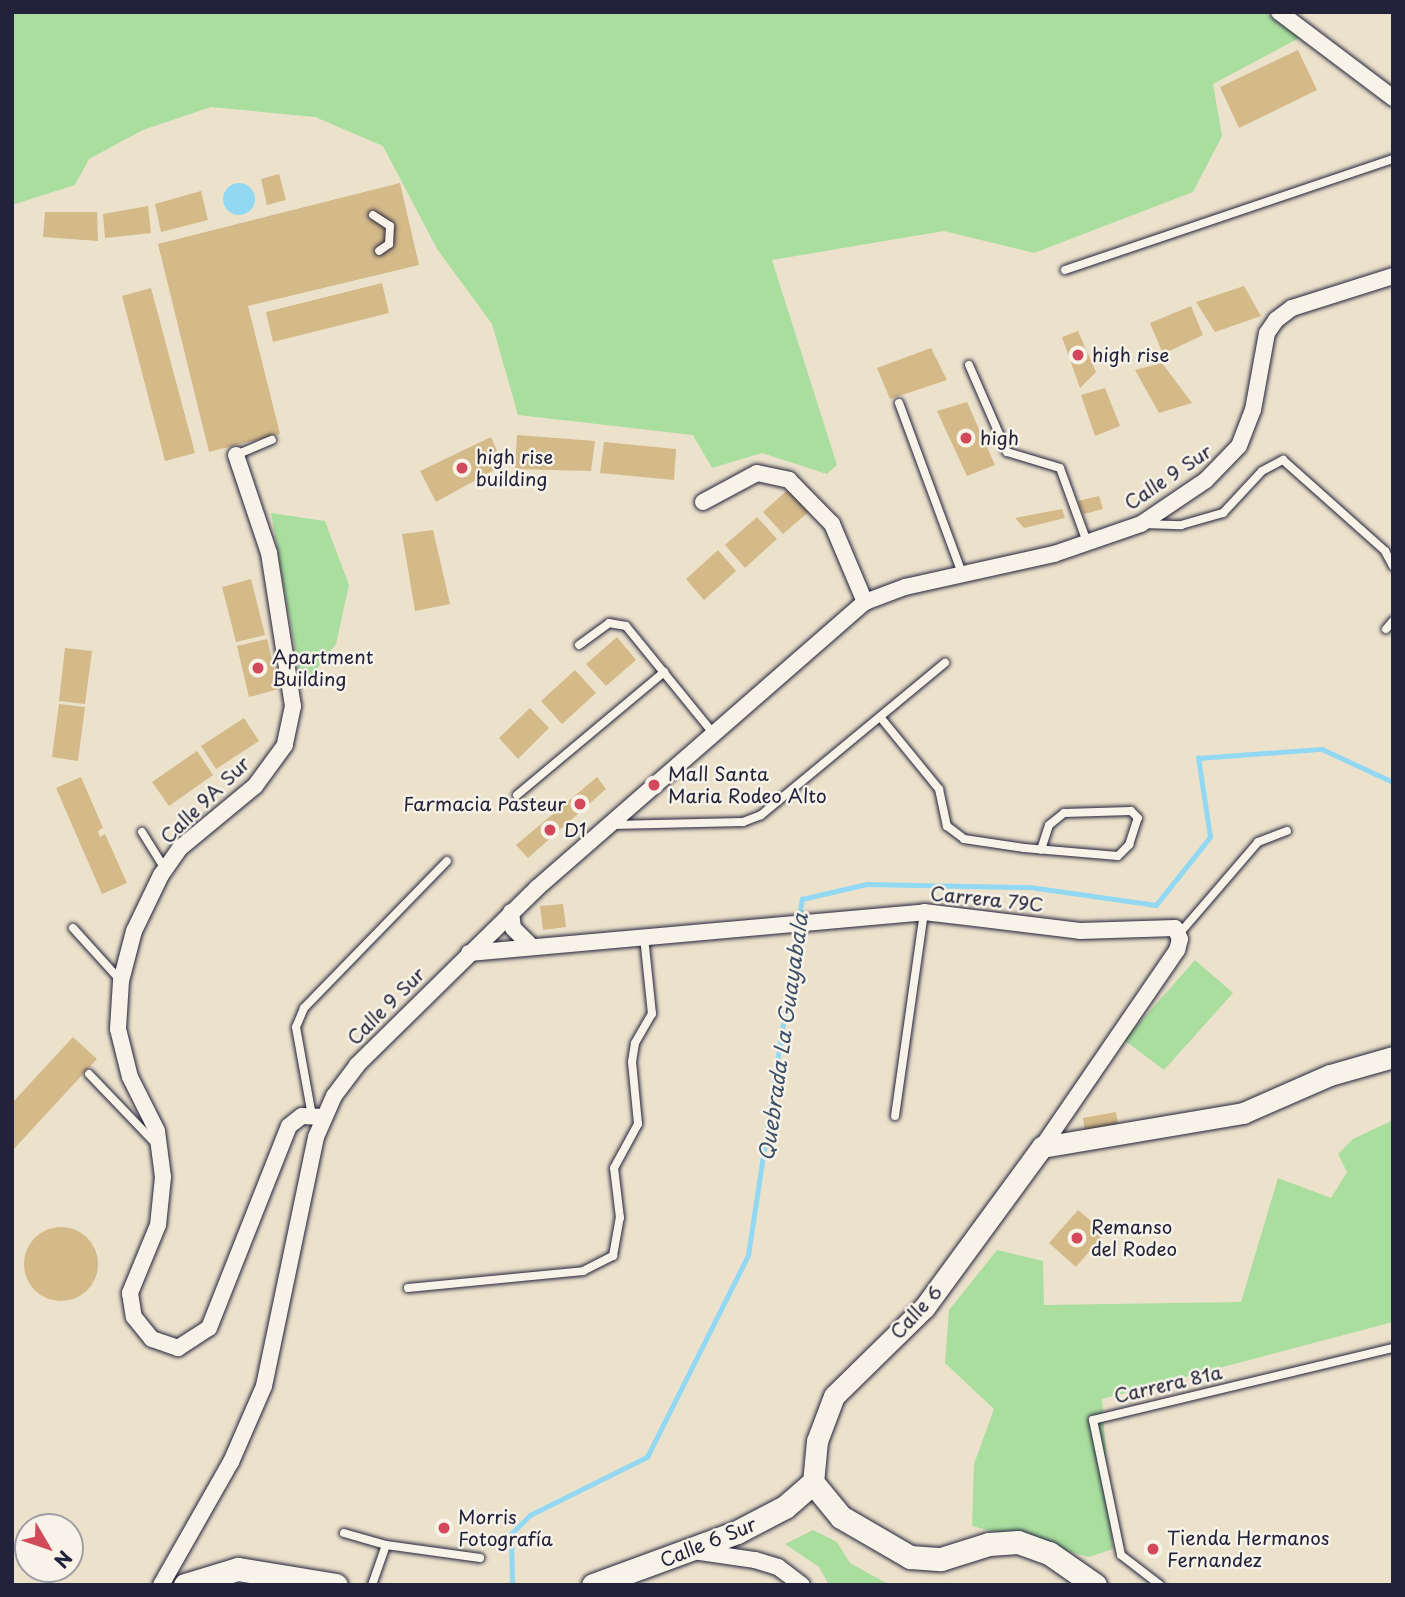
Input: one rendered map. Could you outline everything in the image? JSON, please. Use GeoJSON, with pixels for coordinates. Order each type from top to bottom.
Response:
{"type":"FeatureCollection","features":[{"type":"Feature","properties":{"kind":"main road","name":"Calle 6 Sur"},"geometry":{"type":"LineString","coordinates":[[593,1585],[693,1551],[785,1507],[813,1483]]}},
{"type":"Feature","properties":{"kind":"main road"},"geometry":{"type":"LineString","coordinates":[[813,1483],[841,1517],[910,1557],[941,1559],[989,1544],[1018,1542],[1049,1553],[1095,1585]]}},
{"type":"Feature","properties":{"kind":"main road"},"geometry":{"type":"LineString","coordinates":[[186,1585],[238,1569],[336,1585]]}},
{"type":"Feature","properties":{"kind":"street"},"geometry":{"type":"LineString","coordinates":[[1279,12],[1393,98]]}},
{"type":"Feature","properties":{"kind":"street","name":"Calle 9 Sur"},"geometry":{"type":"LineString","coordinates":[[161,1585],[231,1462],[264,1386],[318,1117],[357,1065],[511,912],[865,603],[962,573],[1087,542],[1141,524],[1206,480],[1239,446],[1253,410],[1267,333],[1276,320],[1292,308],[1393,276]]}},
{"type":"Feature","properties":{"kind":"street","name":"Calle 9A Sur"},"geometry":{"type":"LineString","coordinates":[[236,454],[269,553],[293,706],[285,745],[255,786],[180,848],[165,869],[134,931],[121,981],[118,1029],[130,1077],[159,1147],[160,1217],[130,1302],[148,1336],[178,1348],[191,1343],[214,1321],[289,1126],[296,1118],[318,1117]]}},
{"type":"Feature","properties":{"kind":"street"},"geometry":{"type":"LineString","coordinates":[[703,502],[757,473],[789,480],[832,524],[865,603]]}},
{"type":"Feature","properties":{"kind":"street"},"geometry":{"type":"LineString","coordinates":[[511,912],[513,928],[530,945]]}},
{"type":"Feature","properties":{"kind":"street","name":"Carrera 79C"},"geometry":{"type":"LineString","coordinates":[[469,953],[530,945],[925,912],[1098,932],[1161,925],[1179,936]]}},
{"type":"Feature","properties":{"kind":"street","name":"Calle 6"},"geometry":{"type":"LineString","coordinates":[[813,1483],[817,1441],[839,1389],[924,1308],[1042,1147],[1179,936]]}},
{"type":"Feature","properties":{"kind":"street"},"geometry":{"type":"LineString","coordinates":[[1042,1147],[1243,1113],[1330,1075],[1393,1057]]}},
{"type":"Feature","properties":{"kind":"street"},"geometry":{"type":"LineString","coordinates":[[693,1551],[778,1567],[802,1585]]}},
{"type":"Feature","properties":{"kind":"lane"},"geometry":{"type":"LineString","coordinates":[[1065,270],[1393,159]]}},
{"type":"Feature","properties":{"kind":"lane"},"geometry":{"type":"LineString","coordinates":[[373,215],[390,226],[389,244],[379,251]]}},
{"type":"Feature","properties":{"kind":"lane"},"geometry":{"type":"LineString","coordinates":[[969,365],[1007,452],[1060,468],[1087,542]]}},
{"type":"Feature","properties":{"kind":"lane"},"geometry":{"type":"LineString","coordinates":[[899,402],[962,573]]}},
{"type":"Feature","properties":{"kind":"lane"},"geometry":{"type":"LineString","coordinates":[[236,454],[272,440]]}},
{"type":"Feature","properties":{"kind":"lane"},"geometry":{"type":"LineString","coordinates":[[1141,524],[1181,525],[1223,513],[1262,471],[1283,460],[1385,551],[1393,566]]}},
{"type":"Feature","properties":{"kind":"lane"},"geometry":{"type":"LineString","coordinates":[[1386,629],[1393,621]]}},
{"type":"Feature","properties":{"kind":"lane"},"geometry":{"type":"LineString","coordinates":[[579,645],[618,622],[664,672],[713,733]]}},
{"type":"Feature","properties":{"kind":"lane"},"geometry":{"type":"LineString","coordinates":[[612,825],[730,823],[761,815],[945,663]]}},
{"type":"Feature","properties":{"kind":"lane"},"geometry":{"type":"LineString","coordinates":[[517,794],[664,672]]}},
{"type":"Feature","properties":{"kind":"lane"},"geometry":{"type":"LineString","coordinates":[[881,718],[939,789],[953,833],[1041,849],[1118,856],[1129,845],[1138,818],[1131,811],[1064,813],[1049,825],[1041,849]]}},
{"type":"Feature","properties":{"kind":"lane"},"geometry":{"type":"LineString","coordinates":[[1179,936],[1258,842],[1287,831]]}},
{"type":"Feature","properties":{"kind":"lane"},"geometry":{"type":"LineString","coordinates":[[142,832],[165,869]]}},
{"type":"Feature","properties":{"kind":"lane"},"geometry":{"type":"LineString","coordinates":[[318,1117],[296,1027],[304,1008],[447,861]]}},
{"type":"Feature","properties":{"kind":"lane"},"geometry":{"type":"LineString","coordinates":[[895,1116],[925,912]]}},
{"type":"Feature","properties":{"kind":"lane"},"geometry":{"type":"LineString","coordinates":[[73,928],[121,981]]}},
{"type":"Feature","properties":{"kind":"lane"},"geometry":{"type":"LineString","coordinates":[[408,1288],[583,1272],[613,1256],[620,1218],[614,1168],[638,1124],[632,1062],[635,1043],[652,1014],[644,935]]}},
{"type":"Feature","properties":{"kind":"lane"},"geometry":{"type":"LineString","coordinates":[[89,1074],[159,1147]]}},
{"type":"Feature","properties":{"kind":"lane","name":"Carrera 81a"},"geometry":{"type":"LineString","coordinates":[[1160,1585],[1121,1555],[1093,1420],[1393,1348]]}},
{"type":"Feature","properties":{"kind":"lane"},"geometry":{"type":"LineString","coordinates":[[344,1533],[386,1545],[480,1558]]}},
{"type":"Feature","properties":{"kind":"lane"},"geometry":{"type":"LineString","coordinates":[[372,1585],[386,1545]]}},
{"type":"Feature","properties":{"kind":"green space"},"geometry":{"type":"Polygon","coordinates":[[[12,12],[1264,12],[1299,38],[1213,84],[1222,136],[1193,192],[1034,253],[944,231],[772,260],[837,465],[827,474],[762,453],[712,468],[693,435],[518,415],[492,324],[437,249],[383,146],[315,117],[211,107],[143,130],[89,159],[75,185],[12,205],[12,12]]]}},
{"type":"Feature","properties":{"kind":"green space"},"geometry":{"type":"Polygon","coordinates":[[[271,513],[325,521],[349,585],[336,644],[302,687],[271,513]]]}},
{"type":"Feature","properties":{"kind":"green space"},"geometry":{"type":"Polygon","coordinates":[[[1195,960],[1233,993],[1164,1070],[1124,1040],[1195,960]]]}},
{"type":"Feature","properties":{"kind":"green space"},"geometry":{"type":"Polygon","coordinates":[[[1393,1120],[1393,1322],[1102,1399],[1113,1549],[1089,1557],[972,1526],[974,1464],[994,1409],[945,1363],[949,1310],[997,1250],[1043,1261],[1044,1305],[1241,1302],[1278,1178],[1331,1198],[1347,1172],[1338,1154],[1353,1139],[1393,1120]]]}},
{"type":"Feature","properties":{"kind":"green space"},"geometry":{"type":"Polygon","coordinates":[[[813,1530],[837,1542],[850,1563],[890,1585],[829,1585],[819,1567],[785,1544],[813,1530]]]}},
{"type":"Feature","properties":{"kind":"water"},"geometry":{"type":"Polygon","coordinates":[[[239,183],[250,188],[255,199],[250,210],[239,215],[228,210],[223,199],[228,188],[239,183]]]}},
{"type":"Feature","properties":{"kind":"building"},"geometry":{"type":"Polygon","coordinates":[[[1298,50],[1317,90],[1239,128],[1220,87],[1298,50]]]}},
{"type":"Feature","properties":{"kind":"building"},"geometry":{"type":"Polygon","coordinates":[[[279,174],[286,200],[267,205],[261,179],[279,174]]]}},
{"type":"Feature","properties":{"kind":"building"},"geometry":{"type":"Polygon","coordinates":[[[400,183],[419,265],[248,306],[280,434],[209,452],[158,244],[400,183]]]}},
{"type":"Feature","properties":{"kind":"building"},"geometry":{"type":"Polygon","coordinates":[[[201,191],[208,220],[161,232],[155,204],[201,191]]]}},
{"type":"Feature","properties":{"kind":"building"},"geometry":{"type":"Polygon","coordinates":[[[148,206],[151,233],[105,238],[103,214],[148,206]]]}},
{"type":"Feature","properties":{"kind":"building"},"geometry":{"type":"Polygon","coordinates":[[[45,212],[97,212],[98,241],[43,237],[45,212]]]}},
{"type":"Feature","properties":{"kind":"building"},"geometry":{"type":"Polygon","coordinates":[[[382,283],[389,313],[273,342],[266,312],[382,283]]]}},
{"type":"Feature","properties":{"kind":"building"},"geometry":{"type":"Polygon","coordinates":[[[1244,286],[1261,316],[1215,332],[1196,302],[1244,286]]]}},
{"type":"Feature","properties":{"kind":"building"},"geometry":{"type":"Polygon","coordinates":[[[151,288],[195,453],[165,461],[122,296],[151,288]]]}},
{"type":"Feature","properties":{"kind":"building"},"geometry":{"type":"Polygon","coordinates":[[[1191,306],[1203,335],[1163,354],[1150,323],[1191,306]]]}},
{"type":"Feature","properties":{"kind":"building","name":"high rise"},"geometry":{"type":"Polygon","coordinates":[[[1078,331],[1096,372],[1080,388],[1062,337],[1078,331]]]}},
{"type":"Feature","properties":{"kind":"building"},"geometry":{"type":"Polygon","coordinates":[[[931,348],[947,380],[890,399],[877,368],[931,348]]]}},
{"type":"Feature","properties":{"kind":"building"},"geometry":{"type":"Polygon","coordinates":[[[1162,363],[1192,403],[1159,413],[1135,370],[1162,363]]]}},
{"type":"Feature","properties":{"kind":"building"},"geometry":{"type":"Polygon","coordinates":[[[1105,388],[1120,426],[1095,436],[1081,395],[1105,388]]]}},
{"type":"Feature","properties":{"kind":"building","name":"high"},"geometry":{"type":"Polygon","coordinates":[[[967,402],[995,465],[967,476],[937,411],[967,402]]]}},
{"type":"Feature","properties":{"kind":"building","name":"high rise building"},"geometry":{"type":"Polygon","coordinates":[[[517,435],[595,441],[591,471],[515,469],[517,435]]]}},
{"type":"Feature","properties":{"kind":"building","name":"high rise building"},"geometry":{"type":"Polygon","coordinates":[[[491,437],[503,465],[436,502],[420,471],[491,437]]]}},
{"type":"Feature","properties":{"kind":"building","name":"high rise building"},"geometry":{"type":"Polygon","coordinates":[[[604,442],[676,449],[674,480],[600,473],[604,442]]]}},
{"type":"Feature","properties":{"kind":"building"},"geometry":{"type":"Polygon","coordinates":[[[792,486],[812,509],[783,534],[763,512],[792,486]]]}},
{"type":"Feature","properties":{"kind":"building"},"geometry":{"type":"Polygon","coordinates":[[[1099,496],[1103,509],[1084,514],[1078,501],[1099,496]]]}},
{"type":"Feature","properties":{"kind":"building"},"geometry":{"type":"Polygon","coordinates":[[[1062,509],[1065,518],[1024,528],[1015,518],[1062,509]]]}},
{"type":"Feature","properties":{"kind":"building"},"geometry":{"type":"Polygon","coordinates":[[[757,517],[777,539],[745,568],[725,545],[757,517]]]}},
{"type":"Feature","properties":{"kind":"building"},"geometry":{"type":"Polygon","coordinates":[[[433,530],[450,604],[415,611],[402,534],[433,530]]]}},
{"type":"Feature","properties":{"kind":"building"},"geometry":{"type":"Polygon","coordinates":[[[718,550],[736,571],[704,600],[686,579],[718,550]]]}},
{"type":"Feature","properties":{"kind":"building"},"geometry":{"type":"Polygon","coordinates":[[[251,579],[265,635],[236,642],[222,587],[251,579]]]}},
{"type":"Feature","properties":{"kind":"building"},"geometry":{"type":"Polygon","coordinates":[[[617,637],[636,660],[606,686],[586,664],[617,637]]]}},
{"type":"Feature","properties":{"kind":"building","name":"Apartment Building"},"geometry":{"type":"Polygon","coordinates":[[[267,639],[279,689],[249,697],[237,646],[267,639]]]}},
{"type":"Feature","properties":{"kind":"building"},"geometry":{"type":"Polygon","coordinates":[[[65,648],[92,651],[85,704],[59,701],[65,648]]]}},
{"type":"Feature","properties":{"kind":"building"},"geometry":{"type":"Polygon","coordinates":[[[575,670],[596,693],[562,724],[541,701],[575,670]]]}},
{"type":"Feature","properties":{"kind":"building"},"geometry":{"type":"Polygon","coordinates":[[[59,704],[85,707],[78,761],[52,757],[59,704]]]}},
{"type":"Feature","properties":{"kind":"building"},"geometry":{"type":"Polygon","coordinates":[[[530,708],[549,728],[518,759],[499,738],[530,708]]]}},
{"type":"Feature","properties":{"kind":"building"},"geometry":{"type":"Polygon","coordinates":[[[244,718],[259,741],[216,769],[201,746],[244,718]]]}},
{"type":"Feature","properties":{"kind":"building"},"geometry":{"type":"Polygon","coordinates":[[[197,751],[213,775],[169,806],[152,782],[197,751]]]}},
{"type":"Feature","properties":{"kind":"building"},"geometry":{"type":"Polygon","coordinates":[[[81,777],[103,828],[98,831],[100,837],[105,834],[127,883],[102,894],[56,788],[81,777]]]}},
{"type":"Feature","properties":{"kind":"building"},"geometry":{"type":"Polygon","coordinates":[[[597,777],[606,789],[528,858],[516,845],[597,777]]]}},
{"type":"Feature","properties":{"kind":"building"},"geometry":{"type":"Polygon","coordinates":[[[563,904],[566,927],[543,930],[540,906],[563,904]]]}},
{"type":"Feature","properties":{"kind":"building"},"geometry":{"type":"Polygon","coordinates":[[[73,1037],[97,1059],[12,1151],[12,1103],[73,1037]]]}},
{"type":"Feature","properties":{"kind":"building"},"geometry":{"type":"Polygon","coordinates":[[[1116,1112],[1118,1125],[1085,1131],[1083,1118],[1116,1112]]]}},
{"type":"Feature","properties":{"kind":"building","name":"Remanso del Rodeo"},"geometry":{"type":"Polygon","coordinates":[[[1078,1210],[1105,1233],[1076,1267],[1049,1243],[1078,1210]]]}},
{"type":"Feature","properties":{"kind":"building"},"geometry":{"type":"Polygon","coordinates":[[[61,1227],[75,1230],[87,1238],[95,1250],[98,1264],[95,1278],[87,1290],[75,1298],[61,1301],[47,1298],[35,1290],[27,1278],[24,1264],[27,1250],[35,1238],[47,1230],[61,1227]]]}},
{"type":"Feature","properties":{"kind":"waterway","name":"Quebrada La Guayabala"},"geometry":{"type":"LineString","coordinates":[[512,1585],[511,1534],[530,1515],[647,1457],[748,1255],[802,899],[867,884],[1030,887],[1156,905],[1210,837],[1198,758],[1322,749],[1393,782]]}},
{"type":"Feature","properties":{"kind":"place","name":"high rise"},"geometry":{"type":"Point","coordinates":[1078,355]}},
{"type":"Feature","properties":{"kind":"place","name":"high"},"geometry":{"type":"Point","coordinates":[966,438]}},
{"type":"Feature","properties":{"kind":"place","name":"high rise building"},"geometry":{"type":"Point","coordinates":[462,468]}},
{"type":"Feature","properties":{"kind":"place","name":"Apartment Building"},"geometry":{"type":"Point","coordinates":[258,668]}},
{"type":"Feature","properties":{"kind":"place","name":"Mall Santa Maria Rodeo Alto"},"geometry":{"type":"Point","coordinates":[654,785]}},
{"type":"Feature","properties":{"kind":"place","name":"Farmacia Pasteur"},"geometry":{"type":"Point","coordinates":[580,804]}},
{"type":"Feature","properties":{"kind":"place","name":"D1"},"geometry":{"type":"Point","coordinates":[550,830]}},
{"type":"Feature","properties":{"kind":"place","name":"Remanso del Rodeo"},"geometry":{"type":"Point","coordinates":[1077,1238]}},
{"type":"Feature","properties":{"kind":"place","name":"Morris Fotografía"},"geometry":{"type":"Point","coordinates":[444,1528]}},
{"type":"Feature","properties":{"kind":"place","name":"Tienda Hermanos Fernandez"},"geometry":{"type":"Point","coordinates":[1153,1549]}}]}
